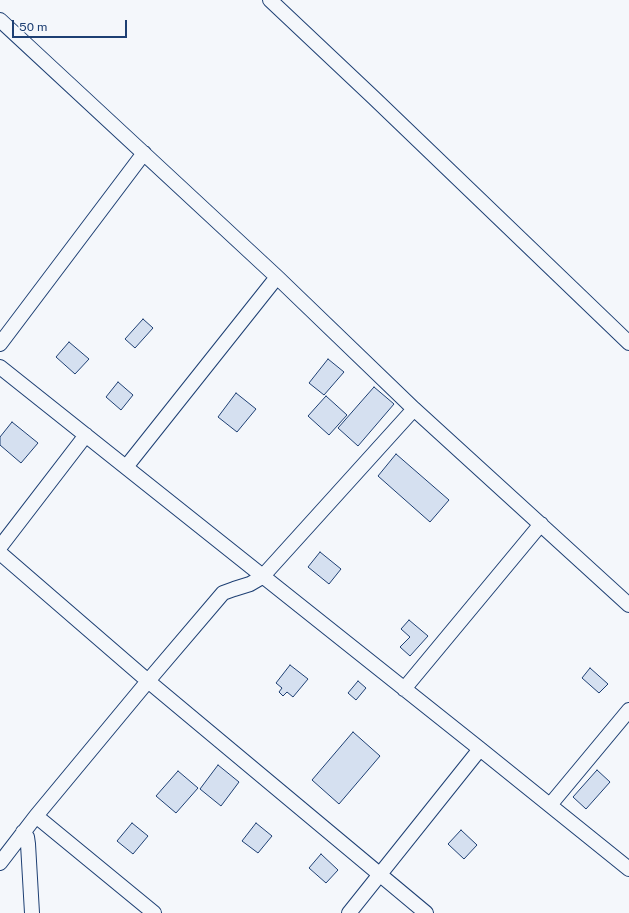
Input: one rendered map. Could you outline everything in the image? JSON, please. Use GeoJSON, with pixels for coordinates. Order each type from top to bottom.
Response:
{"type":"FeatureCollection","features":[{"type":"Feature","properties":{"kind":"street"},"geometry":{"type":"LineString","coordinates":[[270,0],[629,343]]}},
{"type":"Feature","properties":{"kind":"street"},"geometry":{"type":"LineString","coordinates":[[0,20],[277,277],[414,409],[629,605]]}},
{"type":"Feature","properties":{"kind":"street"},"geometry":{"type":"LineString","coordinates":[[0,344],[144,153]]}},
{"type":"Feature","properties":{"kind":"street"},"geometry":{"type":"LineString","coordinates":[[126,467],[277,277]]}},
{"type":"Feature","properties":{"kind":"street"},"geometry":{"type":"LineString","coordinates":[[0,367],[629,869]]}},
{"type":"Feature","properties":{"kind":"street"},"geometry":{"type":"LineString","coordinates":[[0,863],[36,816],[223,593],[234,588],[250,584],[262,577],[414,409]]}},
{"type":"Feature","properties":{"kind":"street"},"geometry":{"type":"LineString","coordinates":[[0,547],[86,435]]}},
{"type":"Feature","properties":{"kind":"street"},"geometry":{"type":"LineString","coordinates":[[404,689],[541,524]]}},
{"type":"Feature","properties":{"kind":"street"},"geometry":{"type":"LineString","coordinates":[[0,553],[148,681],[426,913]]}},
{"type":"Feature","properties":{"kind":"street"},"geometry":{"type":"LineString","coordinates":[[550,805],[629,710]]}},
{"type":"Feature","properties":{"kind":"street"},"geometry":{"type":"LineString","coordinates":[[349,913],[480,749]]}},
{"type":"Feature","properties":{"kind":"street"},"geometry":{"type":"LineString","coordinates":[[36,816],[154,913]]}},
{"type":"Feature","properties":{"kind":"street"},"geometry":{"type":"LineString","coordinates":[[23,832],[27,837],[28,844],[32,913]]}},
{"type":"Feature","properties":{"kind":"building"},"geometry":{"type":"Polygon","coordinates":[[[143,319],[153,328],[135,348],[125,339],[143,319]]]}},
{"type":"Feature","properties":{"kind":"building"},"geometry":{"type":"Polygon","coordinates":[[[69,342],[89,359],[75,374],[56,357],[69,342]]]}},
{"type":"Feature","properties":{"kind":"building"},"geometry":{"type":"Polygon","coordinates":[[[328,359],[344,372],[324,395],[309,383],[328,359]]]}},
{"type":"Feature","properties":{"kind":"building"},"geometry":{"type":"Polygon","coordinates":[[[118,382],[133,395],[121,410],[106,397],[118,382]]]}},
{"type":"Feature","properties":{"kind":"building"},"geometry":{"type":"Polygon","coordinates":[[[374,387],[394,404],[358,446],[338,428],[374,387]]]}},
{"type":"Feature","properties":{"kind":"building"},"geometry":{"type":"Polygon","coordinates":[[[236,393],[256,409],[237,432],[218,417],[236,393]]]}},
{"type":"Feature","properties":{"kind":"building"},"geometry":{"type":"Polygon","coordinates":[[[326,396],[347,415],[329,435],[308,416],[326,396]]]}},
{"type":"Feature","properties":{"kind":"building"},"geometry":{"type":"Polygon","coordinates":[[[12,422],[38,443],[21,463],[0,445],[0,437],[12,422]]]}},
{"type":"Feature","properties":{"kind":"building"},"geometry":{"type":"Polygon","coordinates":[[[396,454],[449,500],[430,522],[378,476],[396,454]]]}},
{"type":"Feature","properties":{"kind":"building"},"geometry":{"type":"Polygon","coordinates":[[[320,552],[341,569],[329,584],[308,567],[320,552]]]}},
{"type":"Feature","properties":{"kind":"building"},"geometry":{"type":"Polygon","coordinates":[[[409,620],[428,636],[410,656],[400,647],[410,637],[401,629],[409,620]]]}},
{"type":"Feature","properties":{"kind":"building"},"geometry":{"type":"Polygon","coordinates":[[[290,665],[308,679],[293,697],[287,692],[283,696],[279,692],[282,688],[276,683],[290,665]]]}},
{"type":"Feature","properties":{"kind":"building"},"geometry":{"type":"Polygon","coordinates":[[[590,668],[608,684],[599,693],[582,678],[590,668]]]}},
{"type":"Feature","properties":{"kind":"building"},"geometry":{"type":"Polygon","coordinates":[[[358,681],[366,688],[356,700],[348,693],[358,681]]]}},
{"type":"Feature","properties":{"kind":"building"},"geometry":{"type":"Polygon","coordinates":[[[353,732],[380,756],[339,804],[312,780],[353,732]]]}},
{"type":"Feature","properties":{"kind":"building"},"geometry":{"type":"Polygon","coordinates":[[[218,765],[239,782],[221,806],[200,789],[218,765]]]}},
{"type":"Feature","properties":{"kind":"building"},"geometry":{"type":"Polygon","coordinates":[[[597,770],[610,782],[586,809],[573,797],[597,770]]]}},
{"type":"Feature","properties":{"kind":"building"},"geometry":{"type":"Polygon","coordinates":[[[178,771],[198,788],[176,813],[156,796],[178,771]]]}},
{"type":"Feature","properties":{"kind":"building"},"geometry":{"type":"Polygon","coordinates":[[[132,823],[148,836],[133,854],[117,841],[132,823]]]}},
{"type":"Feature","properties":{"kind":"building"},"geometry":{"type":"Polygon","coordinates":[[[256,823],[272,836],[258,853],[242,841],[256,823]]]}},
{"type":"Feature","properties":{"kind":"building"},"geometry":{"type":"Polygon","coordinates":[[[461,830],[477,845],[464,859],[448,844],[461,830]]]}},
{"type":"Feature","properties":{"kind":"building"},"geometry":{"type":"Polygon","coordinates":[[[321,854],[338,870],[326,883],[309,868],[321,854]]]}}]}
